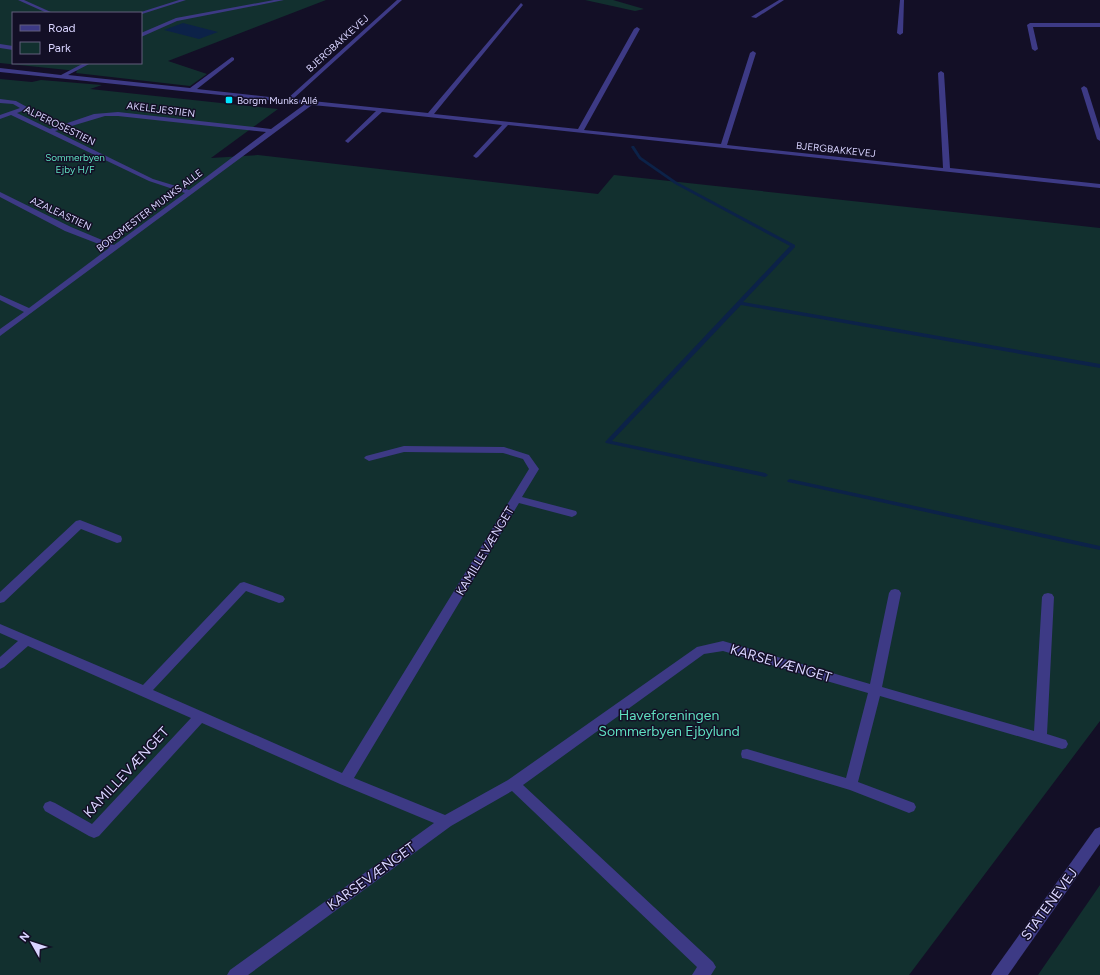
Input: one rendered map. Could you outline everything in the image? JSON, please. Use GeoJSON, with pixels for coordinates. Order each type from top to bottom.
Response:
{"type":"FeatureCollection","features":[{"type":"Feature","properties":{"kind":"street"},"geometry":{"type":"LineString","coordinates":[[20,0],[49,12]]}},
{"type":"Feature","properties":{"kind":"street"},"geometry":{"type":"LineString","coordinates":[[142,12],[184,0]]}},
{"type":"Feature","properties":{"kind":"street"},"geometry":{"type":"LineString","coordinates":[[142,35],[176,20],[282,0]]}},
{"type":"Feature","properties":{"kind":"street","name":"BJERGBAKKEVEJ"},"geometry":{"type":"LineString","coordinates":[[288,101],[400,0]]}},
{"type":"Feature","properties":{"kind":"street"},"geometry":{"type":"LineString","coordinates":[[754,17],[782,0]]}},
{"type":"Feature","properties":{"kind":"street"},"geometry":{"type":"LineString","coordinates":[[900,33],[902,0]]}},
{"type":"Feature","properties":{"kind":"street"},"geometry":{"type":"LineString","coordinates":[[429,116],[521,4]]}},
{"type":"Feature","properties":{"kind":"street"},"geometry":{"type":"LineString","coordinates":[[1035,49],[1030,25],[1100,25]]}},
{"type":"Feature","properties":{"kind":"street"},"geometry":{"type":"LineString","coordinates":[[580,132],[637,29]]}},
{"type":"Feature","properties":{"kind":"street"},"geometry":{"type":"LineString","coordinates":[[0,46],[12,48]]}},
{"type":"Feature","properties":{"kind":"street"},"geometry":{"type":"LineString","coordinates":[[723,147],[753,53]]}},
{"type":"Feature","properties":{"kind":"street"},"geometry":{"type":"LineString","coordinates":[[192,90],[232,59]]}},
{"type":"Feature","properties":{"kind":"street"},"geometry":{"type":"LineString","coordinates":[[63,76],[86,64]]}},
{"type":"Feature","properties":{"kind":"street","name":"BJERGBAKKEVEJ"},"geometry":{"type":"LineString","coordinates":[[0,70],[1100,186]]}},
{"type":"Feature","properties":{"kind":"street"},"geometry":{"type":"LineString","coordinates":[[942,73],[947,171]]}},
{"type":"Feature","properties":{"kind":"street"},"geometry":{"type":"LineString","coordinates":[[1084,88],[1100,139]]}},
{"type":"Feature","properties":{"kind":"street"},"geometry":{"type":"LineString","coordinates":[[0,101],[14,102],[25,108],[0,117]]}},
{"type":"Feature","properties":{"kind":"street","name":"BORGMESTER MUNKS ALLE"},"geometry":{"type":"LineString","coordinates":[[0,332],[310,103]]}},
{"type":"Feature","properties":{"kind":"street"},"geometry":{"type":"LineString","coordinates":[[348,141],[381,110]]}},
{"type":"Feature","properties":{"kind":"street","name":"ALPEROSESTIEN"},"geometry":{"type":"LineString","coordinates":[[12,113],[151,180],[189,192]]}},
{"type":"Feature","properties":{"kind":"street","name":"AKELEJESTIEN"},"geometry":{"type":"LineString","coordinates":[[50,131],[94,116],[111,114],[272,131]]}},
{"type":"Feature","properties":{"kind":"street"},"geometry":{"type":"LineString","coordinates":[[476,156],[506,124]]}},
{"type":"Feature","properties":{"kind":"street","name":"AZALEASTIEN"},"geometry":{"type":"LineString","coordinates":[[0,194],[68,229],[114,248]]}},
{"type":"Feature","properties":{"kind":"street"},"geometry":{"type":"LineString","coordinates":[[0,297],[29,311]]}},
{"type":"Feature","properties":{"kind":"street","name":"KAMILLEVÆNGET"},"geometry":{"type":"LineString","coordinates":[[345,780],[534,469],[526,457],[504,450],[404,449],[369,458]]}},
{"type":"Feature","properties":{"kind":"street"},"geometry":{"type":"LineString","coordinates":[[517,498],[572,513]]}},
{"type":"Feature","properties":{"kind":"street"},"geometry":{"type":"LineString","coordinates":[[0,599],[80,524],[117,539]]}},
{"type":"Feature","properties":{"kind":"street"},"geometry":{"type":"LineString","coordinates":[[144,692],[244,586],[279,599]]}},
{"type":"Feature","properties":{"kind":"street"},"geometry":{"type":"LineString","coordinates":[[851,785],[895,593]]}},
{"type":"Feature","properties":{"kind":"street"},"geometry":{"type":"LineString","coordinates":[[1040,738],[1048,597]]}},
{"type":"Feature","properties":{"kind":"street"},"geometry":{"type":"LineString","coordinates":[[0,628],[345,780],[446,822]]}},
{"type":"Feature","properties":{"kind":"street"},"geometry":{"type":"LineString","coordinates":[[0,664],[27,640]]}},
{"type":"Feature","properties":{"kind":"street","name":"KARSEVÆNGET"},"geometry":{"type":"LineString","coordinates":[[235,975],[446,822],[513,784],[701,650],[723,646],[1062,744]]}},
{"type":"Feature","properties":{"kind":"street","name":"KAMILLEVÆNGET"},"geometry":{"type":"LineString","coordinates":[[50,807],[94,832],[200,716]]}},
{"type":"Feature","properties":{"kind":"street"},"geometry":{"type":"LineString","coordinates":[[746,754],[851,785],[909,807]]}},
{"type":"Feature","properties":{"kind":"street"},"geometry":{"type":"LineString","coordinates":[[513,784],[708,967],[700,975]]}},
{"type":"Feature","properties":{"kind":"street","name":"STATENEVEJ"},"geometry":{"type":"LineString","coordinates":[[999,975],[1100,834]]}},
{"type":"Feature","properties":{"kind":"green space"},"geometry":{"type":"Polygon","coordinates":[[[0,0],[326,0],[168,61],[207,74],[190,86],[76,73],[77,71],[0,63],[0,0]]]}},
{"type":"Feature","properties":{"kind":"green space"},"geometry":{"type":"Polygon","coordinates":[[[585,0],[613,0],[644,9],[635,11],[585,0]]]}},
{"type":"Feature","properties":{"kind":"green space"},"geometry":{"type":"Polygon","coordinates":[[[0,79],[32,82],[41,80],[102,85],[90,89],[278,109],[211,158],[258,155],[598,194],[614,175],[1100,228],[1100,721],[909,975],[0,975],[0,79]]]}},
{"type":"Feature","properties":{"kind":"green space"},"geometry":{"type":"Polygon","coordinates":[[[1100,885],[1100,975],[1038,975],[1100,885]]]}},
{"type":"Feature","properties":{"kind":"water"},"geometry":{"type":"Polygon","coordinates":[[[183,23],[218,32],[199,39],[164,30],[183,23]]]}},
{"type":"Feature","properties":{"kind":"waterway"},"geometry":{"type":"LineString","coordinates":[[633,147],[640,158],[676,183],[793,246],[740,303]]}},
{"type":"Feature","properties":{"kind":"waterway"},"geometry":{"type":"LineString","coordinates":[[740,303],[1100,366]]}},
{"type":"Feature","properties":{"kind":"waterway"},"geometry":{"type":"LineString","coordinates":[[740,303],[608,442],[765,475]]}},
{"type":"Feature","properties":{"kind":"waterway"},"geometry":{"type":"LineString","coordinates":[[790,481],[1100,548]]}},
{"type":"Feature","properties":{"kind":"place","name":"Borgm Munks Allé"},"geometry":{"type":"Point","coordinates":[229,100]}},
{"type":"Feature","properties":{"kind":"park label","name":"Sommerbyen Ejby H/F"},"geometry":{"type":"Point","coordinates":[75,162]}},
{"type":"Feature","properties":{"kind":"park label","name":"Haveforeningen Sommerbyen Ejbylund"},"geometry":{"type":"Point","coordinates":[669,724]}}]}
